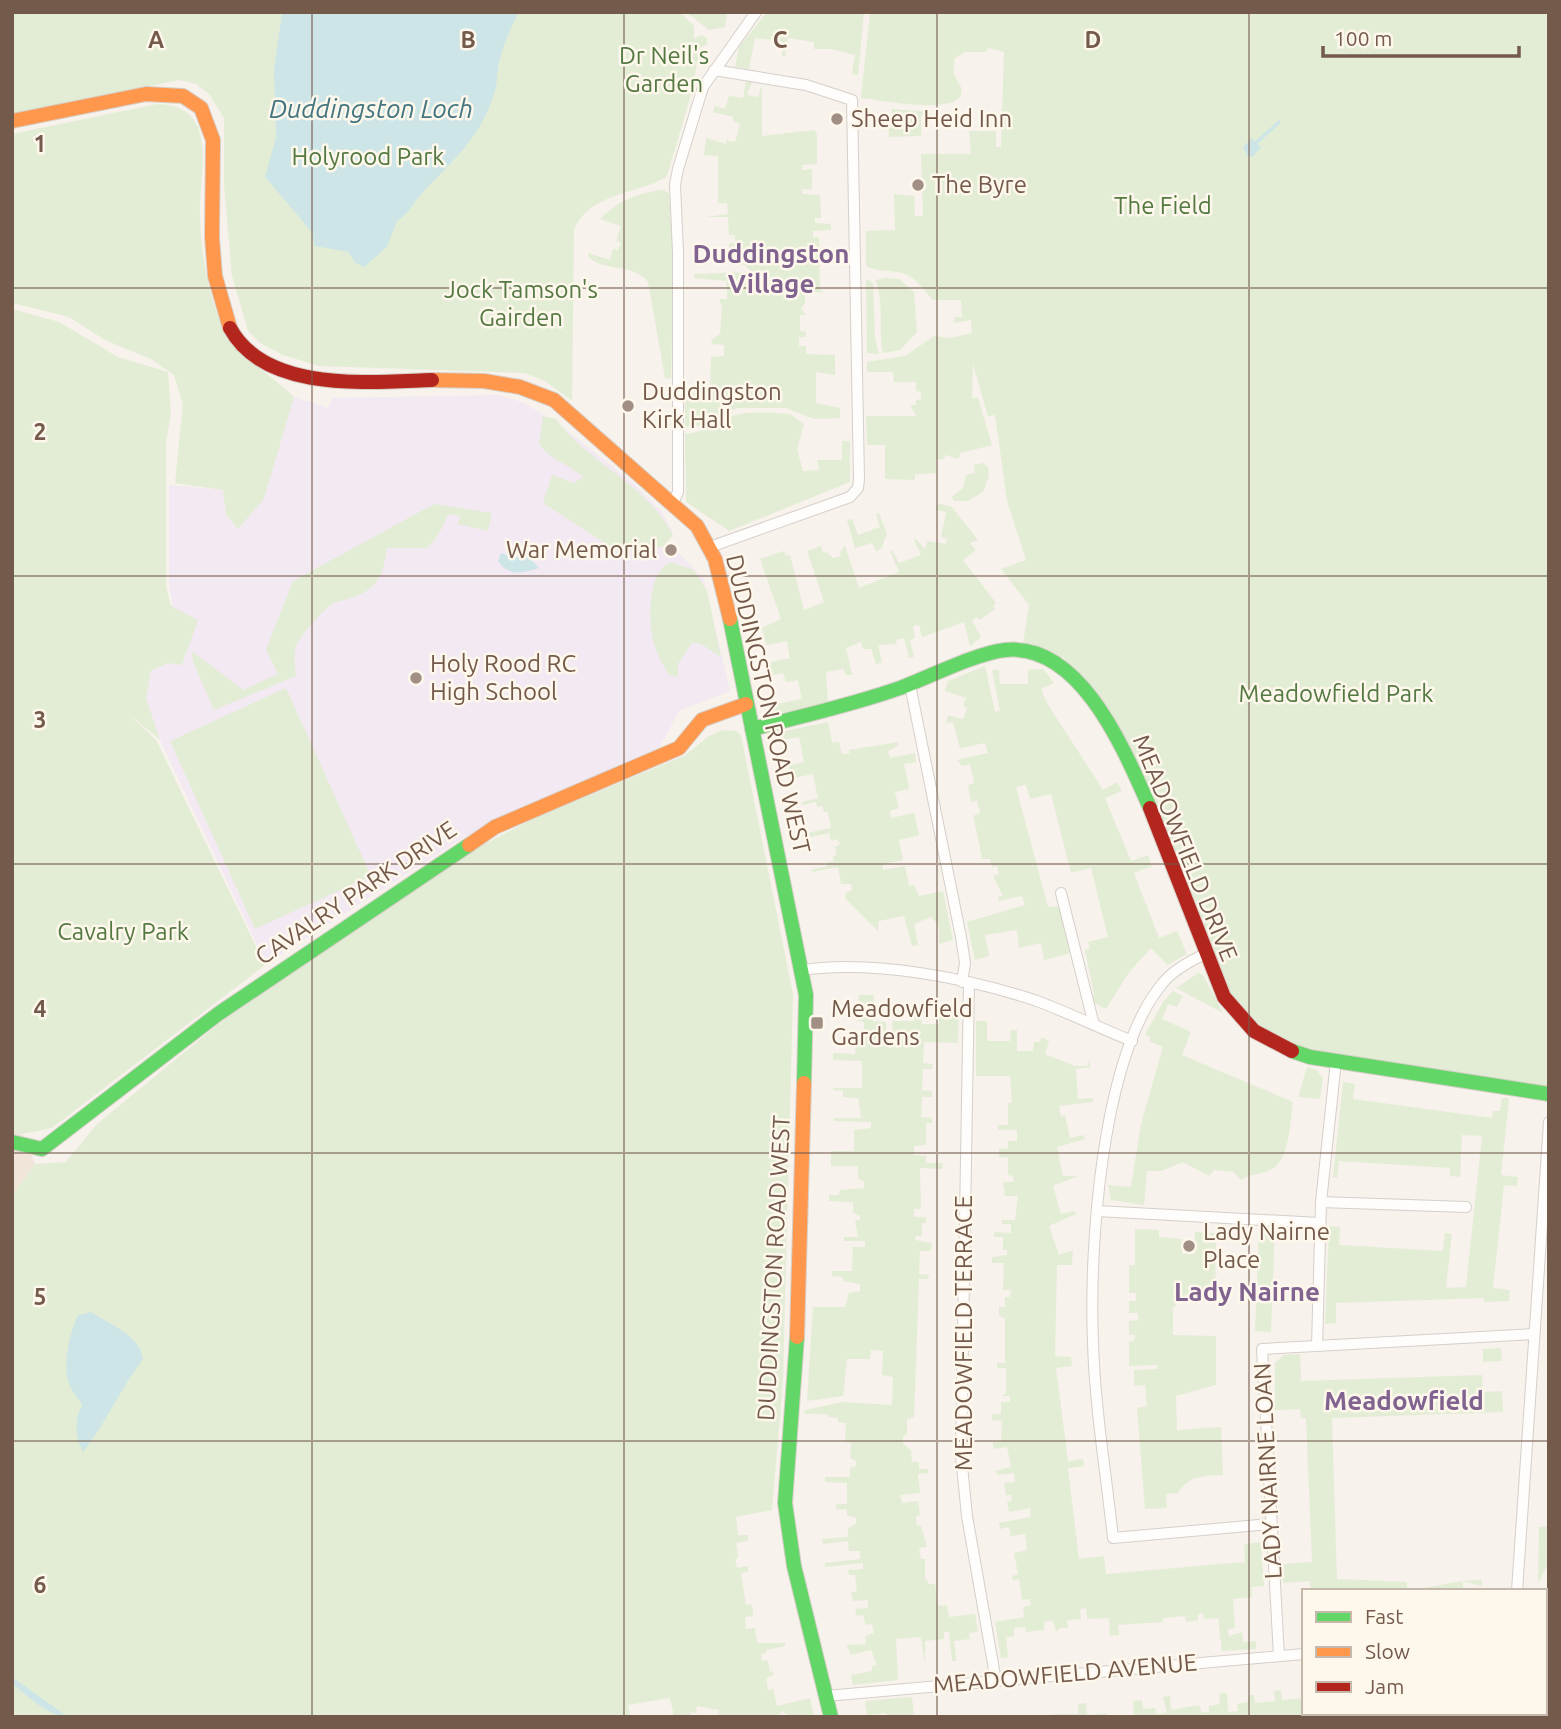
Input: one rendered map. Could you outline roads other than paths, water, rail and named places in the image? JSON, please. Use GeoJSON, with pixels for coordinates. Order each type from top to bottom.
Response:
{"type":"FeatureCollection","features":[{"type":"Feature","properties":{"kind":"street"},"geometry":{"type":"LineString","coordinates":[[673,503],[678,492],[675,185],[698,100],[714,70],[756,12]]}},
{"type":"Feature","properties":{"kind":"street"},"geometry":{"type":"LineString","coordinates":[[710,547],[850,497],[858,488],[859,480],[852,100],[806,85],[714,70]]}},
{"type":"Feature","properties":{"kind":"street","name":"DUDDINGSTON ROAD WEST"},"geometry":{"type":"LineString","coordinates":[[12,121],[146,94],[168,93],[195,102],[209,123],[213,141],[212,238],[222,299],[229,324],[247,351],[280,368],[319,380],[489,382],[539,392],[554,400],[673,503],[697,526],[710,547],[727,604],[803,970],[806,1009],[796,1364],[785,1503],[794,1566],[831,1717]]}},
{"type":"Feature","properties":{"kind":"street","name":"MEADOWFIELD DRIVE"},"geometry":{"type":"LineString","coordinates":[[752,729],[842,708],[1005,649],[1035,654],[1065,669],[1096,707],[1132,767],[1205,954],[1228,1005],[1252,1030],[1284,1049],[1336,1061],[1549,1094]]}},
{"type":"Feature","properties":{"kind":"street","name":"MEADOWFIELD TERRACE"},"geometry":{"type":"LineString","coordinates":[[910,685],[965,963],[961,1456],[967,1516],[996,1681]]}},
{"type":"Feature","properties":{"kind":"street","name":"CAVALRY PARK DRIVE"},"geometry":{"type":"LineString","coordinates":[[12,1142],[36,1150],[42,1149],[218,1014],[495,827],[679,748],[702,720],[746,704]]}},
{"type":"Feature","properties":{"kind":"street"},"geometry":{"type":"LineString","coordinates":[[1061,894],[1094,1024]]}},
{"type":"Feature","properties":{"kind":"street"},"geometry":{"type":"LineString","coordinates":[[1205,954],[1162,983],[1143,1014],[1132,1041],[1106,1139],[1097,1211],[1094,1359],[1113,1538],[1270,1524]]}},
{"type":"Feature","properties":{"kind":"street"},"geometry":{"type":"LineString","coordinates":[[803,970],[879,970],[966,982],[1034,1000],[1132,1041]]}},
{"type":"Feature","properties":{"kind":"street"},"geometry":{"type":"LineString","coordinates":[[1317,1346],[1319,1223],[1336,1061]]}},
{"type":"Feature","properties":{"kind":"street"},"geometry":{"type":"LineString","coordinates":[[1517,1589],[1549,1122]]}},
{"type":"Feature","properties":{"kind":"street"},"geometry":{"type":"LineString","coordinates":[[1321,1202],[1466,1207]]}},
{"type":"Feature","properties":{"kind":"street"},"geometry":{"type":"LineString","coordinates":[[1097,1211],[1319,1223]]}},
{"type":"Feature","properties":{"kind":"street"},"geometry":{"type":"LineString","coordinates":[[1537,1291],[1549,1292]]}},
{"type":"Feature","properties":{"kind":"street","name":"LADY NAIRNE LOAN"},"geometry":{"type":"LineString","coordinates":[[1279,1656],[1262,1349],[1534,1334]]}},
{"type":"Feature","properties":{"kind":"street","name":"MEADOWFIELD AVENUE"},"geometry":{"type":"LineString","coordinates":[[826,1696],[1302,1654]]}},
{"type":"Feature","properties":{"kind":"water","name":"Duddingston Loch"},"geometry":{"type":"Polygon","coordinates":[[[282,12],[519,12],[504,46],[495,91],[481,124],[464,148],[397,221],[387,247],[364,267],[355,262],[348,252],[315,246],[311,231],[265,177],[276,137],[274,70],[282,12]]]}},
{"type":"Feature","properties":{"kind":"water"},"geometry":{"type":"Polygon","coordinates":[[[1251,138],[1261,147],[1253,157],[1248,156],[1243,148],[1251,138]]]}},
{"type":"Feature","properties":{"kind":"water"},"geometry":{"type":"Polygon","coordinates":[[[501,553],[511,557],[529,557],[539,568],[512,572],[498,561],[501,553]]]}},
{"type":"Feature","properties":{"kind":"water"},"geometry":{"type":"Polygon","coordinates":[[[91,1312],[130,1337],[137,1344],[143,1359],[83,1452],[76,1429],[82,1405],[69,1384],[66,1365],[72,1330],[78,1315],[91,1312]]]}},
{"type":"Feature","properties":{"kind":"water"},"geometry":{"type":"Polygon","coordinates":[[[12,1677],[68,1717],[38,1705],[12,1684],[12,1677]]]}},
{"type":"Feature","properties":{"kind":"waterway"},"geometry":{"type":"LineString","coordinates":[[1255,144],[1279,122]]}},
{"type":"Feature","properties":{"kind":"place","name":"Sheep Heid Inn"},"geometry":{"type":"Point","coordinates":[837,119]}},
{"type":"Feature","properties":{"kind":"place","name":"The Byre"},"geometry":{"type":"Point","coordinates":[918,185]}},
{"type":"Feature","properties":{"kind":"place","name":"Duddingston Kirk Hall"},"geometry":{"type":"Point","coordinates":[628,406]}},
{"type":"Feature","properties":{"kind":"place","name":"War Memorial"},"geometry":{"type":"Point","coordinates":[671,550]}},
{"type":"Feature","properties":{"kind":"place","name":"Holy Rood RC High School"},"geometry":{"type":"Point","coordinates":[416,678]}},
{"type":"Feature","properties":{"kind":"place","name":"Meadowfield Gardens"},"geometry":{"type":"Point","coordinates":[817,1023]}},
{"type":"Feature","properties":{"kind":"place","name":"Lady Nairne Place"},"geometry":{"type":"Point","coordinates":[1189,1246]}},
{"type":"Feature","properties":{"kind":"district","name":"Duddingston Village"},"geometry":{"type":"Point","coordinates":[771,269]}},
{"type":"Feature","properties":{"kind":"district","name":"Lady Nairne"},"geometry":{"type":"Point","coordinates":[1247,1292]}},
{"type":"Feature","properties":{"kind":"district","name":"Meadowfield"},"geometry":{"type":"Point","coordinates":[1404,1401]}},
{"type":"Feature","properties":{"kind":"park label","name":"Dr Neil's Garden"},"geometry":{"type":"Point","coordinates":[664,70]}},
{"type":"Feature","properties":{"kind":"park label","name":"Holyrood Park"},"geometry":{"type":"Point","coordinates":[368,157]}},
{"type":"Feature","properties":{"kind":"park label","name":"The Field"},"geometry":{"type":"Point","coordinates":[1163,206]}},
{"type":"Feature","properties":{"kind":"park label","name":"Jock Tamson's Gairden"},"geometry":{"type":"Point","coordinates":[521,304]}},
{"type":"Feature","properties":{"kind":"park label","name":"Meadowfield Park"},"geometry":{"type":"Point","coordinates":[1336,694]}},
{"type":"Feature","properties":{"kind":"park label","name":"Cavalry Park"},"geometry":{"type":"Point","coordinates":[123,932]}}]}
